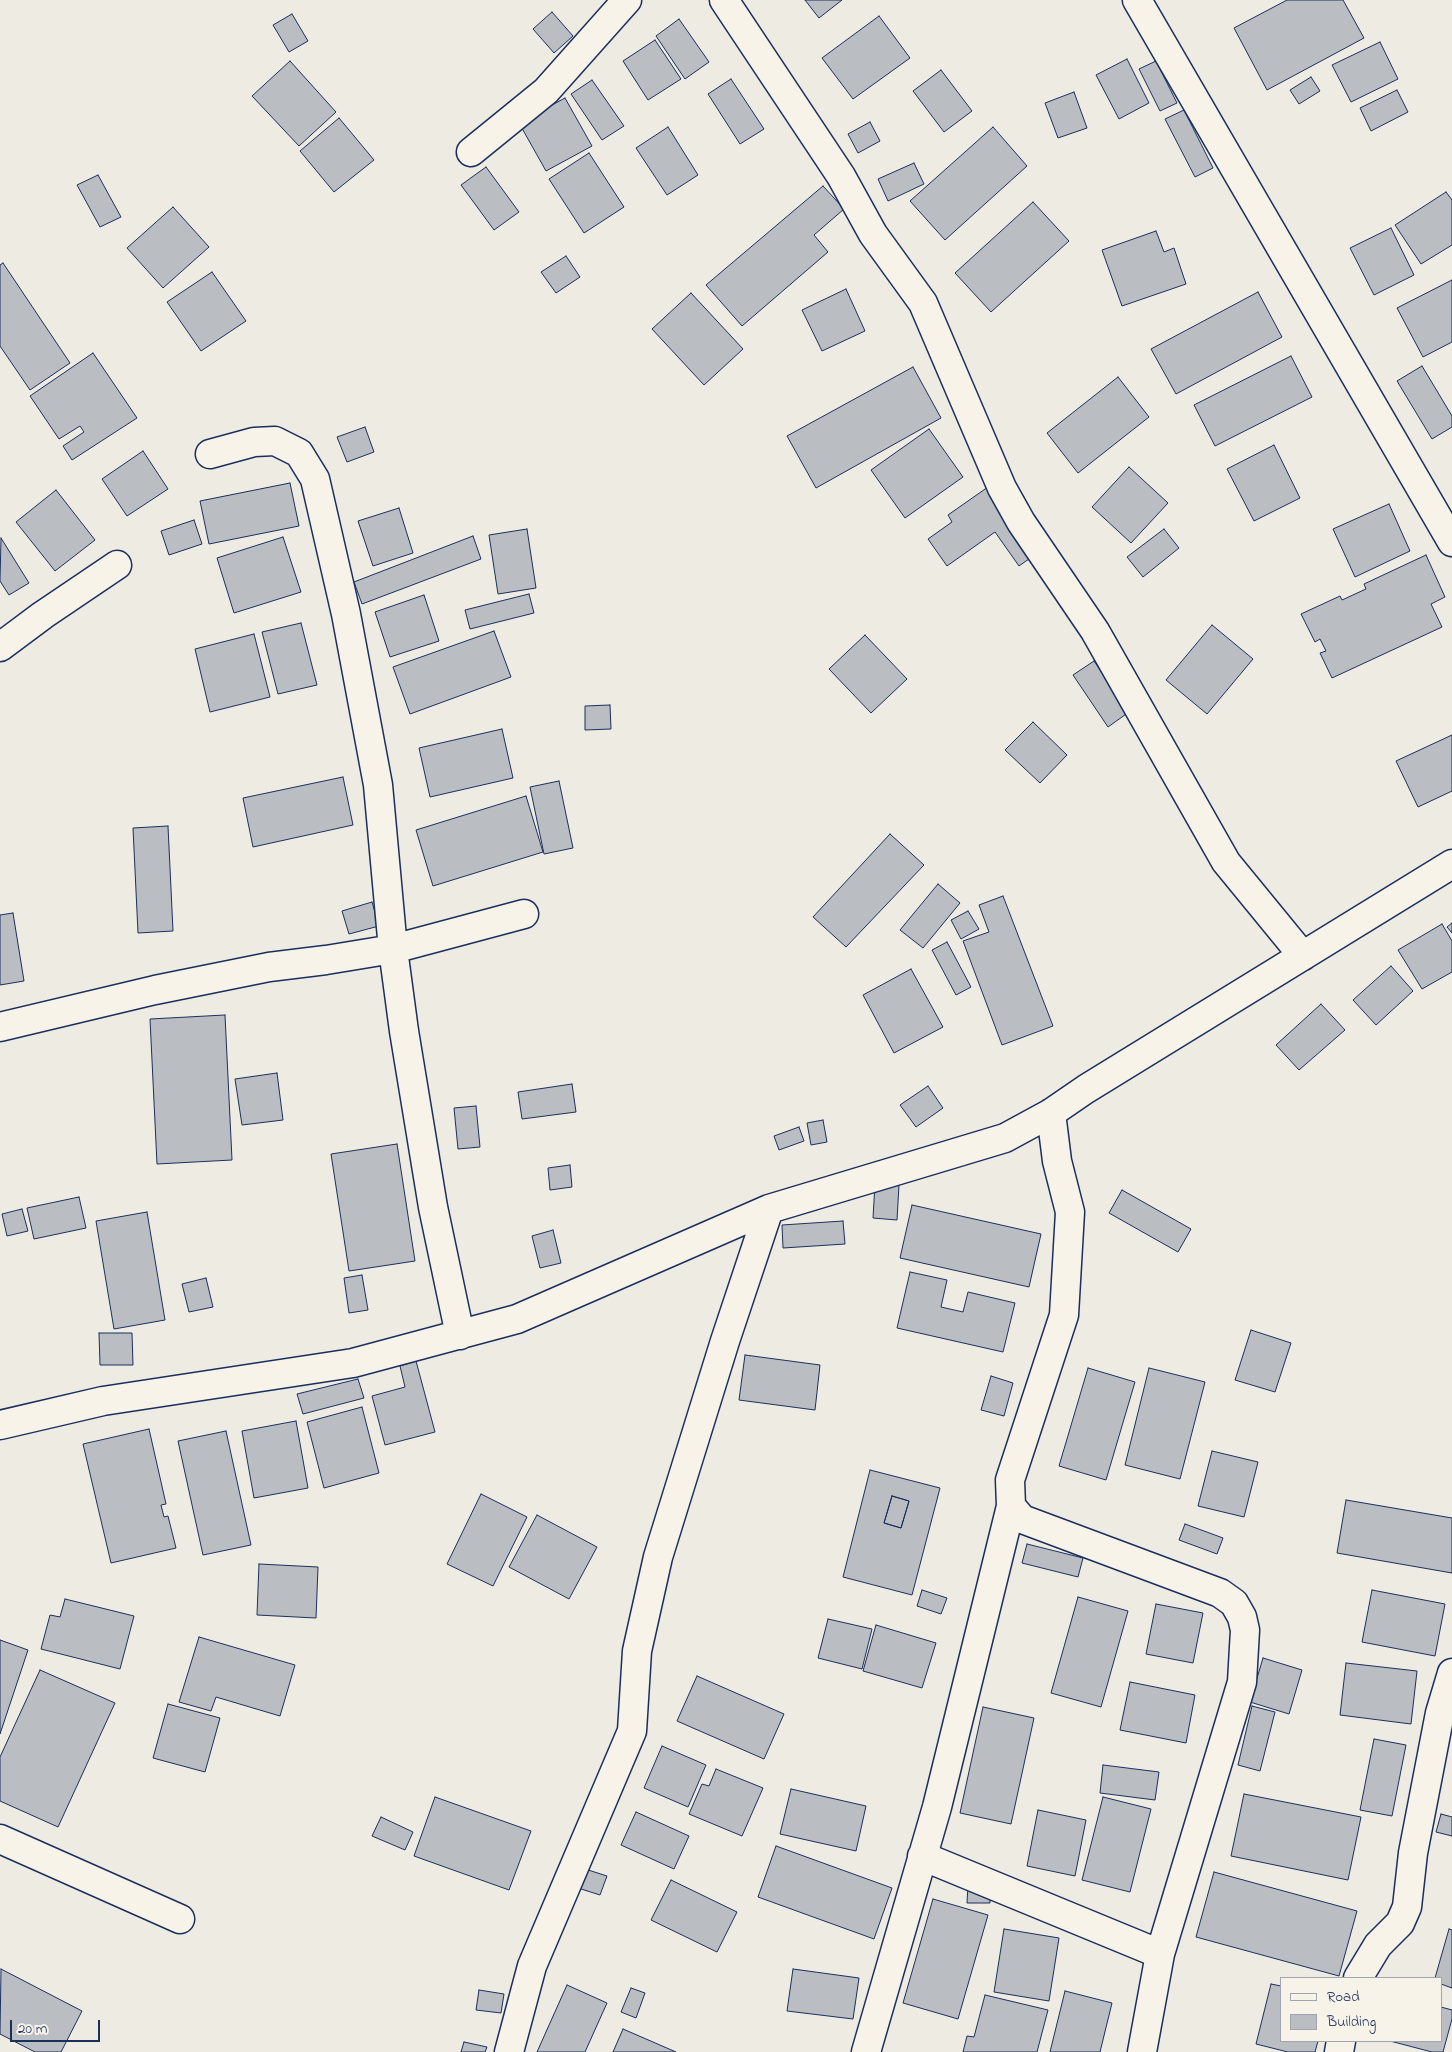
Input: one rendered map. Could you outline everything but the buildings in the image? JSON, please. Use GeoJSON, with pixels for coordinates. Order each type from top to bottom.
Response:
{"type":"FeatureCollection","features":[{"type":"Feature","properties":{"kind":"street"},"geometry":{"type":"LineString","coordinates":[[471,152],[546,91],[627,0]]}},
{"type":"Feature","properties":{"kind":"street"},"geometry":{"type":"LineString","coordinates":[[724,0],[841,176],[873,234],[923,303],[1002,488],[1021,522],[1095,631],[1226,862],[1303,956]]}},
{"type":"Feature","properties":{"kind":"street"},"geometry":{"type":"LineString","coordinates":[[1137,0],[1452,542]]}},
{"type":"Feature","properties":{"kind":"street"},"geometry":{"type":"LineString","coordinates":[[210,454],[254,442],[274,441],[299,453],[315,479],[346,614],[378,785],[393,949],[406,1041],[433,1207],[460,1334]]}},
{"type":"Feature","properties":{"kind":"street"},"geometry":{"type":"LineString","coordinates":[[0,647],[116,565]]}},
{"type":"Feature","properties":{"kind":"street"},"geometry":{"type":"LineString","coordinates":[[0,1425],[102,1401],[353,1363],[517,1319],[769,1209],[1005,1138],[1051,1113],[1086,1089],[1452,864]]}},
{"type":"Feature","properties":{"kind":"street"},"geometry":{"type":"LineString","coordinates":[[0,1027],[155,990],[250,971],[393,949],[524,914]]}},
{"type":"Feature","properties":{"kind":"street"},"geometry":{"type":"LineString","coordinates":[[866,2052],[937,1807],[1011,1506],[1010,1480],[1064,1316],[1070,1212],[1057,1161],[1051,1113]]}},
{"type":"Feature","properties":{"kind":"street"},"geometry":{"type":"LineString","coordinates":[[509,2052],[532,1966],[632,1731],[637,1650],[658,1557],[725,1341],[769,1209]]}},
{"type":"Feature","properties":{"kind":"street"},"geometry":{"type":"LineString","coordinates":[[1011,1506],[1022,1519],[1031,1523],[1220,1593],[1234,1604],[1242,1617],[1245,1630],[1242,1682],[1160,1954],[1142,2052]]}},
{"type":"Feature","properties":{"kind":"street"},"geometry":{"type":"LineString","coordinates":[[1359,1977],[1378,1946],[1400,1924],[1407,1907],[1415,1844],[1440,1713],[1452,1673]]}},
{"type":"Feature","properties":{"kind":"street"},"geometry":{"type":"LineString","coordinates":[[0,1839],[180,1919]]}},
{"type":"Feature","properties":{"kind":"street"},"geometry":{"type":"LineString","coordinates":[[922,1856],[1160,1954]]}}]}
